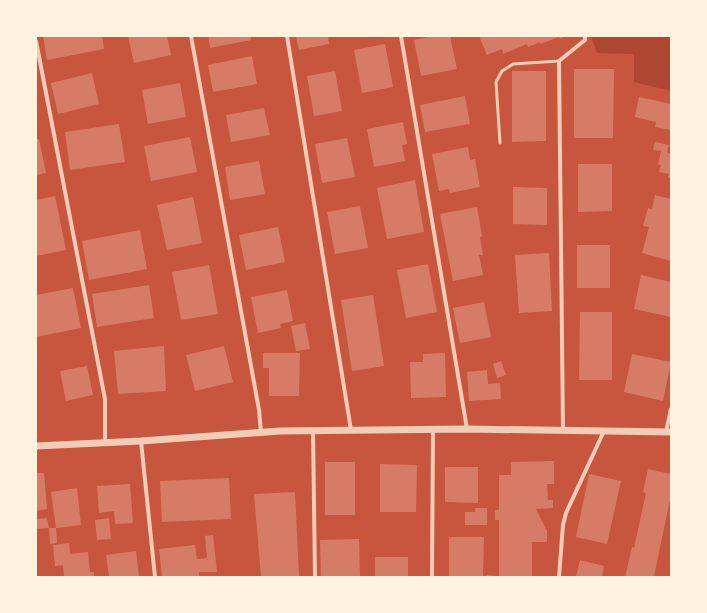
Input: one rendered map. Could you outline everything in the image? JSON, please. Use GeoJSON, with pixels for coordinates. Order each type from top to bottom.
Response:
{"type":"FeatureCollection","features":[{"type":"Feature","properties":{"kind":"street"},"geometry":{"type":"LineString","coordinates":[[191,36],[259,410],[261,432]]}},
{"type":"Feature","properties":{"kind":"street"},"geometry":{"type":"LineString","coordinates":[[286,36],[351,430]]}},
{"type":"Feature","properties":{"kind":"street"},"geometry":{"type":"LineString","coordinates":[[401,36],[467,429]]}},
{"type":"Feature","properties":{"kind":"street"},"geometry":{"type":"LineString","coordinates":[[563,430],[559,61],[584,40],[585,36]]}},
{"type":"Feature","properties":{"kind":"street"},"geometry":{"type":"LineString","coordinates":[[36,41],[105,399],[105,442]]}},
{"type":"Feature","properties":{"kind":"street"},"geometry":{"type":"LineString","coordinates":[[36,446],[313,430],[467,429],[669,432],[671,409]]}},
{"type":"Feature","properties":{"kind":"street"},"geometry":{"type":"LineString","coordinates":[[313,430],[315,577]]}},
{"type":"Feature","properties":{"kind":"street"},"geometry":{"type":"LineString","coordinates":[[432,577],[433,430]]}},
{"type":"Feature","properties":{"kind":"street"},"geometry":{"type":"LineString","coordinates":[[559,577],[563,525],[566,513],[604,431]]}},
{"type":"Feature","properties":{"kind":"street"},"geometry":{"type":"LineString","coordinates":[[141,441],[155,577]]}},
{"type":"Feature","properties":{"kind":"lane"},"geometry":{"type":"LineString","coordinates":[[500,143],[496,82],[502,70],[513,64],[559,61]]}},
{"type":"Feature","properties":{"kind":"shaded area"},"geometry":{"type":"Polygon","coordinates":[[[591,36],[671,36],[671,91],[634,82],[634,54],[597,53],[591,36]]]}},
{"type":"Feature","properties":{"kind":"building"},"geometry":{"type":"Polygon","coordinates":[[[43,36],[102,36],[104,49],[47,60],[43,36]]]}},
{"type":"Feature","properties":{"kind":"building"},"geometry":{"type":"Polygon","coordinates":[[[128,36],[167,36],[171,55],[134,63],[128,36]]]}},
{"type":"Feature","properties":{"kind":"building"},"geometry":{"type":"Polygon","coordinates":[[[208,36],[250,36],[251,40],[210,48],[208,36]]]}},
{"type":"Feature","properties":{"kind":"building"},"geometry":{"type":"Polygon","coordinates":[[[296,36],[328,36],[329,44],[299,50],[296,36]]]}},
{"type":"Feature","properties":{"kind":"building"},"geometry":{"type":"Polygon","coordinates":[[[434,36],[450,36],[457,69],[421,76],[414,40],[434,36]]]}},
{"type":"Feature","properties":{"kind":"building"},"geometry":{"type":"Polygon","coordinates":[[[479,36],[567,36],[560,39],[559,37],[540,44],[540,42],[528,47],[527,44],[503,54],[502,49],[487,55],[479,36]]]}},
{"type":"Feature","properties":{"kind":"building"},"geometry":{"type":"Polygon","coordinates":[[[385,44],[393,87],[362,93],[354,50],[385,44]]]}},
{"type":"Feature","properties":{"kind":"building"},"geometry":{"type":"Polygon","coordinates":[[[252,56],[257,84],[213,92],[208,65],[252,56]]]}},
{"type":"Feature","properties":{"kind":"building"},"geometry":{"type":"Polygon","coordinates":[[[574,69],[614,69],[613,138],[574,138],[574,69]]]}},
{"type":"Feature","properties":{"kind":"building"},"geometry":{"type":"Polygon","coordinates":[[[335,71],[342,111],[314,116],[307,76],[335,71]]]}},
{"type":"Feature","properties":{"kind":"building"},"geometry":{"type":"Polygon","coordinates":[[[512,71],[546,71],[546,141],[512,142],[512,71]]]}},
{"type":"Feature","properties":{"kind":"building"},"geometry":{"type":"Polygon","coordinates":[[[92,73],[99,104],[58,114],[51,83],[92,73]]]}},
{"type":"Feature","properties":{"kind":"building"},"geometry":{"type":"Polygon","coordinates":[[[180,83],[186,117],[148,124],[142,90],[180,83]]]}},
{"type":"Feature","properties":{"kind":"building"},"geometry":{"type":"Polygon","coordinates":[[[465,96],[470,124],[425,132],[420,105],[465,96]]]}},
{"type":"Feature","properties":{"kind":"building"},"geometry":{"type":"Polygon","coordinates":[[[639,97],[671,104],[671,130],[655,127],[656,122],[635,117],[639,97]]]}},
{"type":"Feature","properties":{"kind":"building"},"geometry":{"type":"Polygon","coordinates":[[[264,108],[270,135],[231,142],[226,115],[264,108]]]}},
{"type":"Feature","properties":{"kind":"building"},"geometry":{"type":"Polygon","coordinates":[[[403,122],[407,144],[402,145],[405,161],[374,167],[367,129],[403,122]]]}},
{"type":"Feature","properties":{"kind":"building"},"geometry":{"type":"Polygon","coordinates":[[[119,124],[125,162],[70,170],[65,132],[119,124]]]}},
{"type":"Feature","properties":{"kind":"building"},"geometry":{"type":"Polygon","coordinates":[[[190,137],[197,172],[151,181],[144,146],[190,137]]]}},
{"type":"Feature","properties":{"kind":"building"},"geometry":{"type":"Polygon","coordinates":[[[347,138],[355,177],[322,183],[315,144],[347,138]]]}},
{"type":"Feature","properties":{"kind":"building"},"geometry":{"type":"Polygon","coordinates":[[[39,139],[46,173],[36,175],[36,140],[39,139]]]}},
{"type":"Feature","properties":{"kind":"building"},"geometry":{"type":"Polygon","coordinates":[[[655,142],[669,145],[667,153],[671,154],[671,178],[668,178],[669,174],[659,172],[661,165],[658,165],[661,151],[653,150],[655,142]]]}},
{"type":"Feature","properties":{"kind":"building"},"geometry":{"type":"Polygon","coordinates":[[[468,147],[470,160],[475,159],[480,187],[450,193],[449,189],[439,191],[432,154],[468,147]]]}},
{"type":"Feature","properties":{"kind":"building"},"geometry":{"type":"Polygon","coordinates":[[[259,161],[265,194],[230,200],[225,167],[259,161]]]}},
{"type":"Feature","properties":{"kind":"building"},"geometry":{"type":"Polygon","coordinates":[[[578,164],[612,164],[612,211],[578,212],[578,164]]]}},
{"type":"Feature","properties":{"kind":"building"},"geometry":{"type":"Polygon","coordinates":[[[415,180],[424,232],[387,239],[377,188],[415,180]]]}},
{"type":"Feature","properties":{"kind":"building"},"geometry":{"type":"Polygon","coordinates":[[[513,187],[547,188],[547,225],[513,224],[513,187]]]}},
{"type":"Feature","properties":{"kind":"building"},"geometry":{"type":"Polygon","coordinates":[[[655,195],[671,199],[671,261],[642,253],[649,227],[643,226],[648,208],[652,209],[655,195]]]}},
{"type":"Feature","properties":{"kind":"building"},"geometry":{"type":"Polygon","coordinates":[[[55,196],[66,250],[36,256],[36,200],[55,196]]]}},
{"type":"Feature","properties":{"kind":"building"},"geometry":{"type":"Polygon","coordinates":[[[193,197],[202,243],[167,250],[157,205],[193,197]]]}},
{"type":"Feature","properties":{"kind":"building"},"geometry":{"type":"Polygon","coordinates":[[[360,206],[368,248],[335,254],[327,212],[360,206]]]}},
{"type":"Feature","properties":{"kind":"building"},"geometry":{"type":"Polygon","coordinates":[[[477,207],[482,236],[480,237],[483,255],[479,255],[483,275],[453,281],[440,214],[477,207]]]}},
{"type":"Feature","properties":{"kind":"building"},"geometry":{"type":"Polygon","coordinates":[[[278,227],[285,262],[246,270],[239,235],[278,227]]]}},
{"type":"Feature","properties":{"kind":"building"},"geometry":{"type":"Polygon","coordinates":[[[140,230],[147,269],[89,280],[82,241],[140,230]]]}},
{"type":"Feature","properties":{"kind":"building"},"geometry":{"type":"Polygon","coordinates":[[[577,245],[610,245],[610,288],[577,288],[577,245]]]}},
{"type":"Feature","properties":{"kind":"building"},"geometry":{"type":"Polygon","coordinates":[[[549,253],[552,311],[519,313],[515,255],[549,253]]]}},
{"type":"Feature","properties":{"kind":"building"},"geometry":{"type":"Polygon","coordinates":[[[428,264],[437,312],[406,318],[397,270],[428,264]]]}},
{"type":"Feature","properties":{"kind":"building"},"geometry":{"type":"Polygon","coordinates":[[[209,265],[218,314],[181,320],[172,272],[209,265]]]}},
{"type":"Feature","properties":{"kind":"building"},"geometry":{"type":"Polygon","coordinates":[[[641,275],[671,282],[671,317],[634,309],[641,275]]]}},
{"type":"Feature","properties":{"kind":"building"},"geometry":{"type":"Polygon","coordinates":[[[149,285],[154,318],[97,327],[92,294],[149,285]]]}},
{"type":"Feature","properties":{"kind":"building"},"geometry":{"type":"Polygon","coordinates":[[[73,288],[81,328],[36,337],[36,295],[73,288]]]}},
{"type":"Feature","properties":{"kind":"building"},"geometry":{"type":"Polygon","coordinates":[[[287,290],[293,321],[280,324],[281,328],[258,333],[251,297],[287,290]]]}},
{"type":"Feature","properties":{"kind":"building"},"geometry":{"type":"Polygon","coordinates":[[[373,295],[384,366],[352,371],[341,300],[373,295]]]}},
{"type":"Feature","properties":{"kind":"building"},"geometry":{"type":"Polygon","coordinates":[[[484,302],[491,337],[460,343],[453,308],[484,302]]]}},
{"type":"Feature","properties":{"kind":"building"},"geometry":{"type":"Polygon","coordinates":[[[580,312],[612,312],[612,380],[579,380],[580,312]]]}},
{"type":"Feature","properties":{"kind":"building"},"geometry":{"type":"Polygon","coordinates":[[[305,323],[310,349],[296,351],[291,326],[305,323]]]}},
{"type":"Feature","properties":{"kind":"building"},"geometry":{"type":"Polygon","coordinates":[[[164,346],[166,391],[118,394],[114,351],[164,346]]]}},
{"type":"Feature","properties":{"kind":"building"},"geometry":{"type":"Polygon","coordinates":[[[224,346],[233,382],[195,391],[186,355],[224,346]]]}},
{"type":"Feature","properties":{"kind":"building"},"geometry":{"type":"Polygon","coordinates":[[[263,353],[300,353],[299,396],[269,396],[269,368],[263,368],[263,353]]]}},
{"type":"Feature","properties":{"kind":"building"},"geometry":{"type":"Polygon","coordinates":[[[445,353],[446,397],[411,398],[410,362],[423,362],[423,354],[445,353]]]}},
{"type":"Feature","properties":{"kind":"building"},"geometry":{"type":"Polygon","coordinates":[[[632,354],[671,362],[663,401],[624,392],[632,354]]]}},
{"type":"Feature","properties":{"kind":"building"},"geometry":{"type":"Polygon","coordinates":[[[501,361],[506,375],[497,378],[493,364],[501,361]]]}},
{"type":"Feature","properties":{"kind":"building"},"geometry":{"type":"Polygon","coordinates":[[[87,366],[93,395],[66,401],[60,371],[87,366]]]}},
{"type":"Feature","properties":{"kind":"building"},"geometry":{"type":"Polygon","coordinates":[[[487,370],[488,384],[500,383],[501,399],[469,401],[467,372],[487,370]]]}},
{"type":"Feature","properties":{"kind":"building"},"geometry":{"type":"Polygon","coordinates":[[[554,461],[554,484],[547,484],[548,500],[553,500],[553,508],[536,509],[547,531],[547,542],[532,542],[532,577],[499,577],[499,520],[495,520],[495,510],[499,510],[499,475],[511,475],[511,462],[554,461]]]}},
{"type":"Feature","properties":{"kind":"building"},"geometry":{"type":"Polygon","coordinates":[[[325,462],[355,462],[355,515],[325,515],[325,462]]]}},
{"type":"Feature","properties":{"kind":"building"},"geometry":{"type":"Polygon","coordinates":[[[380,464],[417,465],[416,512],[380,512],[380,464]]]}},
{"type":"Feature","properties":{"kind":"building"},"geometry":{"type":"Polygon","coordinates":[[[445,467],[478,467],[478,503],[445,502],[445,467]]]}},
{"type":"Feature","properties":{"kind":"building"},"geometry":{"type":"Polygon","coordinates":[[[648,469],[671,474],[671,495],[654,576],[657,577],[625,577],[632,547],[634,548],[646,493],[643,492],[648,469]]]}},
{"type":"Feature","properties":{"kind":"building"},"geometry":{"type":"Polygon","coordinates":[[[36,473],[44,473],[47,509],[36,511],[36,473]]]}},
{"type":"Feature","properties":{"kind":"building"},"geometry":{"type":"Polygon","coordinates":[[[589,474],[621,481],[607,544],[576,537],[589,474]]]}},
{"type":"Feature","properties":{"kind":"building"},"geometry":{"type":"Polygon","coordinates":[[[229,478],[231,519],[162,522],[160,481],[229,478]]]}},
{"type":"Feature","properties":{"kind":"building"},"geometry":{"type":"Polygon","coordinates":[[[130,484],[133,523],[115,524],[114,511],[99,513],[97,486],[130,484]]]}},
{"type":"Feature","properties":{"kind":"building"},"geometry":{"type":"Polygon","coordinates":[[[77,488],[81,525],[56,528],[51,492],[77,488]]]}},
{"type":"Feature","properties":{"kind":"building"},"geometry":{"type":"Polygon","coordinates":[[[295,492],[299,577],[261,577],[254,494],[295,492]]]}},
{"type":"Feature","properties":{"kind":"building"},"geometry":{"type":"Polygon","coordinates":[[[475,508],[487,508],[487,525],[465,525],[465,512],[475,512],[475,508]]]}},
{"type":"Feature","properties":{"kind":"building"},"geometry":{"type":"Polygon","coordinates":[[[47,518],[49,528],[36,529],[36,519],[47,518]]]}},
{"type":"Feature","properties":{"kind":"building"},"geometry":{"type":"Polygon","coordinates":[[[109,518],[111,539],[97,540],[95,520],[109,518]]]}},
{"type":"Feature","properties":{"kind":"building"},"geometry":{"type":"Polygon","coordinates":[[[49,528],[56,528],[57,543],[50,544],[49,528]]]}},
{"type":"Feature","properties":{"kind":"building"},"geometry":{"type":"Polygon","coordinates":[[[213,535],[217,572],[199,572],[199,577],[162,577],[159,549],[195,545],[197,559],[207,558],[205,536],[213,535]]]}},
{"type":"Feature","properties":{"kind":"building"},"geometry":{"type":"Polygon","coordinates":[[[449,537],[484,537],[483,577],[449,577],[449,537]]]}},
{"type":"Feature","properties":{"kind":"building"},"geometry":{"type":"Polygon","coordinates":[[[359,539],[360,577],[321,577],[320,540],[359,539]]]}},
{"type":"Feature","properties":{"kind":"building"},"geometry":{"type":"Polygon","coordinates":[[[69,543],[70,554],[88,552],[90,572],[94,572],[94,577],[64,577],[63,565],[55,566],[53,545],[69,543]]]}},
{"type":"Feature","properties":{"kind":"building"},"geometry":{"type":"Polygon","coordinates":[[[136,551],[139,577],[109,577],[106,555],[136,551]]]}},
{"type":"Feature","properties":{"kind":"building"},"geometry":{"type":"Polygon","coordinates":[[[375,557],[408,557],[408,577],[375,577],[375,557]]]}},
{"type":"Feature","properties":{"kind":"building"},"geometry":{"type":"Polygon","coordinates":[[[580,560],[604,566],[602,577],[576,577],[580,560]]]}},
{"type":"Feature","properties":{"kind":"building"},"geometry":{"type":"Polygon","coordinates":[[[487,575],[498,576],[498,577],[487,577],[487,575]]]}}]}
